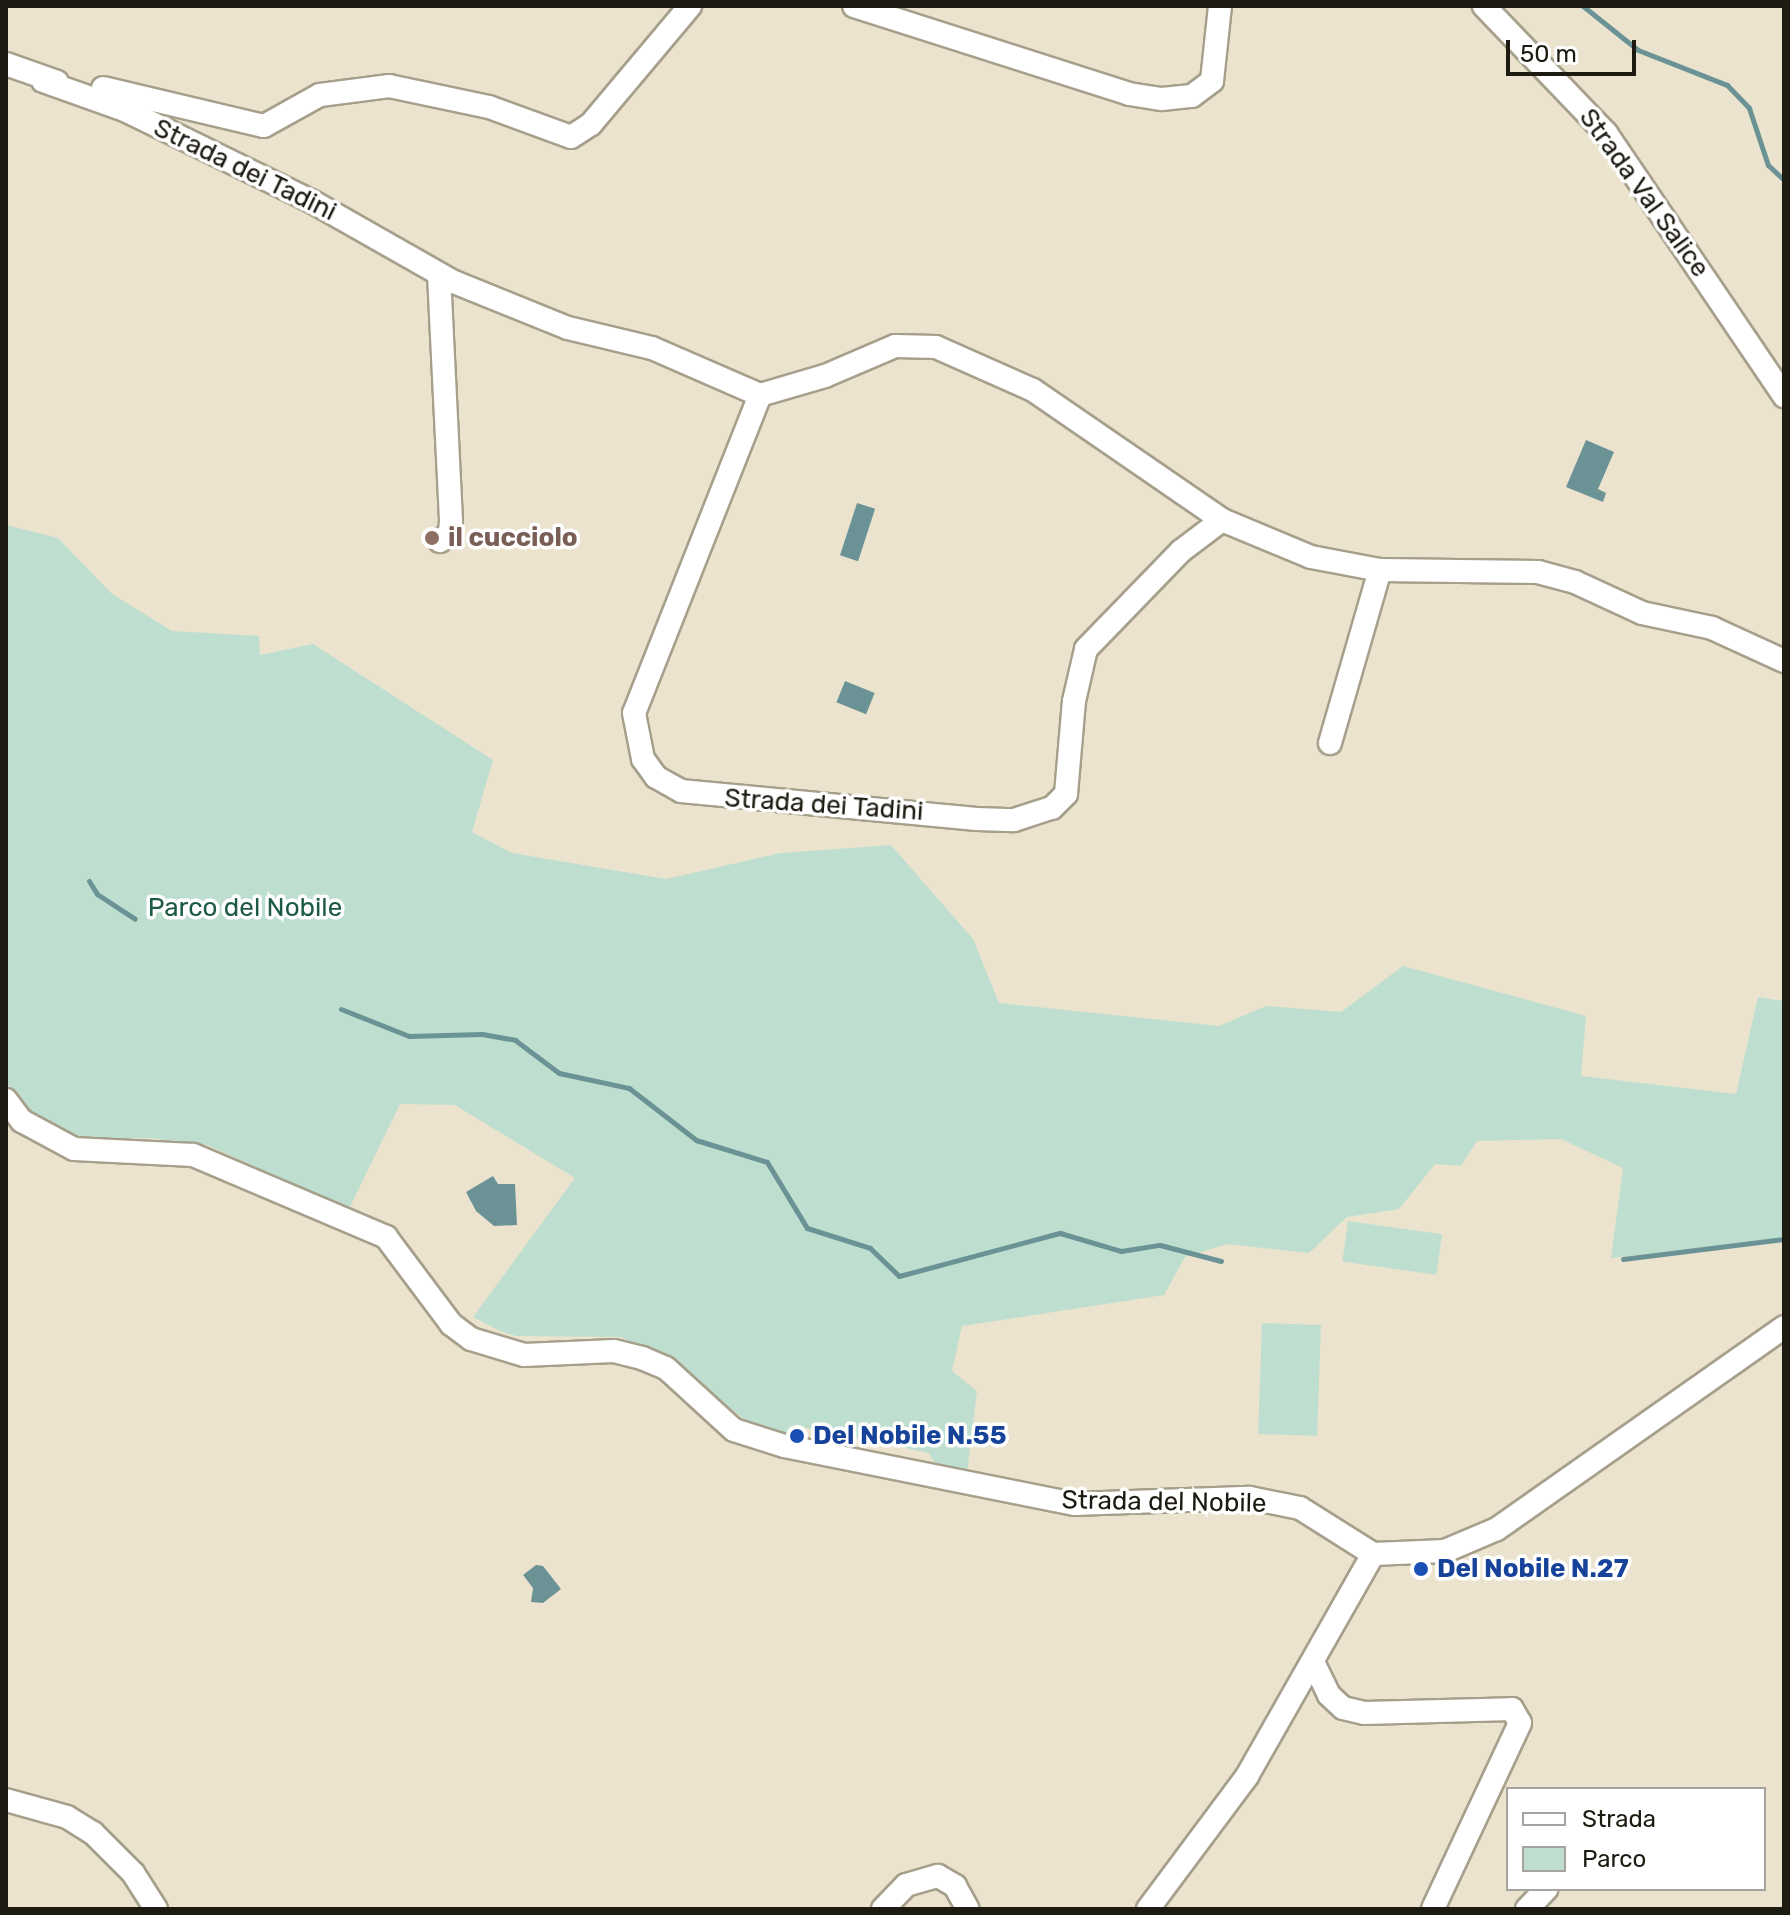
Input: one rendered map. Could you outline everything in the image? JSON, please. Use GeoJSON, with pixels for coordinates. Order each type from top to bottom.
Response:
{"type":"FeatureCollection","features":[{"type":"Feature","properties":{"kind":"street"},"geometry":{"type":"LineString","coordinates":[[43,81],[88,84],[257,126],[320,95],[389,86],[489,107],[571,137],[591,124],[690,6]]}},
{"type":"Feature","properties":{"kind":"street"},"geometry":{"type":"LineString","coordinates":[[854,6],[1129,94],[1162,99],[1192,96],[1212,81],[1220,6]]}},
{"type":"Feature","properties":{"kind":"street","name":"Strada Val Salice"},"geometry":{"type":"LineString","coordinates":[[1484,6],[1606,133],[1784,396]]}},
{"type":"Feature","properties":{"kind":"street","name":"Strada dei Tadini"},"geometry":{"type":"LineString","coordinates":[[6,64],[43,81],[125,110],[313,202],[439,275],[568,328],[652,348],[760,395],[634,713],[643,759],[656,777],[681,791],[977,819],[1014,820],[1052,808],[1066,794],[1074,701],[1086,649],[1181,551],[1222,520]]}},
{"type":"Feature","properties":{"kind":"street"},"geometry":{"type":"LineString","coordinates":[[439,275],[451,521],[450,533],[440,541]]}},
{"type":"Feature","properties":{"kind":"street"},"geometry":{"type":"LineString","coordinates":[[760,395],[825,376],[895,346],[936,347],[1033,390],[1222,520],[1311,557],[1380,570],[1538,572],[1575,582],[1642,613],[1712,628],[1784,661]]}},
{"type":"Feature","properties":{"kind":"street"},"geometry":{"type":"LineString","coordinates":[[1330,743],[1380,570]]}},
{"type":"Feature","properties":{"kind":"street","name":"Strada del Nobile"},"geometry":{"type":"LineString","coordinates":[[6,1100],[22,1121],[74,1149],[193,1155],[386,1237],[451,1324],[471,1339],[524,1355],[614,1351],[642,1358],[666,1368],[734,1430],[784,1446],[1074,1504],[1250,1498],[1300,1508],[1373,1554]]}},
{"type":"Feature","properties":{"kind":"street"},"geometry":{"type":"LineString","coordinates":[[1148,1909],[1247,1776],[1314,1664],[1373,1554],[1445,1551],[1497,1529],[1784,1327]]}},
{"type":"Feature","properties":{"kind":"street"},"geometry":{"type":"LineString","coordinates":[[1314,1664],[1329,1695],[1343,1708],[1364,1713],[1512,1709],[1520,1723],[1433,1909]]}},
{"type":"Feature","properties":{"kind":"street"},"geometry":{"type":"LineString","coordinates":[[6,1800],[67,1817],[93,1833],[133,1873],[156,1909]]}},
{"type":"Feature","properties":{"kind":"street"},"geometry":{"type":"LineString","coordinates":[[883,1909],[906,1885],[938,1876],[955,1886],[968,1909]]}},
{"type":"Feature","properties":{"kind":"street"},"geometry":{"type":"LineString","coordinates":[[1527,1909],[1544,1891]]}},
{"type":"Feature","properties":{"kind":"green space","name":"Parco del Nobile"},"geometry":{"type":"Polygon","coordinates":[[[6,525],[58,538],[112,594],[172,631],[259,636],[260,655],[313,644],[493,760],[472,832],[512,853],[666,879],[781,853],[891,845],[973,939],[999,1003],[1219,1026],[1266,1006],[1341,1012],[1403,966],[1586,1016],[1581,1076],[1736,1094],[1758,997],[1784,1001],[1784,1238],[1611,1258],[1623,1168],[1561,1139],[1477,1141],[1461,1166],[1435,1164],[1399,1209],[1347,1217],[1309,1253],[1227,1244],[1185,1257],[1164,1295],[962,1326],[952,1371],[977,1391],[967,1473],[938,1468],[929,1453],[802,1427],[797,1437],[749,1423],[675,1364],[621,1337],[516,1336],[500,1331],[473,1317],[575,1178],[455,1105],[400,1104],[349,1209],[207,1145],[149,1138],[73,1139],[45,1125],[14,1096],[6,1082],[6,525]]]}},
{"type":"Feature","properties":{"kind":"green space"},"geometry":{"type":"Polygon","coordinates":[[[1348,1221],[1442,1234],[1436,1275],[1342,1262],[1348,1221]]]}},
{"type":"Feature","properties":{"kind":"green space"},"geometry":{"type":"Polygon","coordinates":[[[1262,1323],[1321,1325],[1317,1436],[1258,1434],[1262,1323]]]}},
{"type":"Feature","properties":{"kind":"water"},"geometry":{"type":"Polygon","coordinates":[[[1586,440],[1614,452],[1598,489],[1606,493],[1603,502],[1566,487],[1586,440]]]}},
{"type":"Feature","properties":{"kind":"water"},"geometry":{"type":"Polygon","coordinates":[[[857,503],[875,509],[858,561],[840,555],[857,503]]]}},
{"type":"Feature","properties":{"kind":"water"},"geometry":{"type":"Polygon","coordinates":[[[845,681],[875,693],[866,714],[836,702],[845,681]]]}},
{"type":"Feature","properties":{"kind":"water"},"geometry":{"type":"Polygon","coordinates":[[[493,1176],[498,1184],[515,1184],[517,1225],[494,1226],[476,1211],[466,1192],[493,1176]]]}},
{"type":"Feature","properties":{"kind":"water"},"geometry":{"type":"Polygon","coordinates":[[[536,1565],[543,1566],[561,1589],[543,1603],[531,1602],[533,1588],[523,1575],[536,1565]]]}},
{"type":"Feature","properties":{"kind":"waterway"},"geometry":{"type":"LineString","coordinates":[[1583,6],[1638,50],[1727,85],[1749,108],[1768,165],[1784,180]]}},
{"type":"Feature","properties":{"kind":"waterway"},"geometry":{"type":"LineString","coordinates":[[89,881],[97,894],[135,919]]}},
{"type":"Feature","properties":{"kind":"waterway"},"geometry":{"type":"LineString","coordinates":[[341,1009],[409,1036],[482,1034],[515,1040],[559,1073],[629,1088],[696,1140],[767,1162],[807,1228],[870,1248],[899,1276],[1060,1233],[1121,1251],[1160,1245],[1221,1261]]}},
{"type":"Feature","properties":{"kind":"waterway"},"geometry":{"type":"LineString","coordinates":[[1623,1259],[1784,1239]]}},
{"type":"Feature","properties":{"kind":"place","name":"il cucciolo"},"geometry":{"type":"Point","coordinates":[432,538]}},
{"type":"Feature","properties":{"kind":"place","name":"Del Nobile N.55"},"geometry":{"type":"Point","coordinates":[797,1436]}},
{"type":"Feature","properties":{"kind":"place","name":"Del Nobile N.27"},"geometry":{"type":"Point","coordinates":[1421,1569]}}]}
